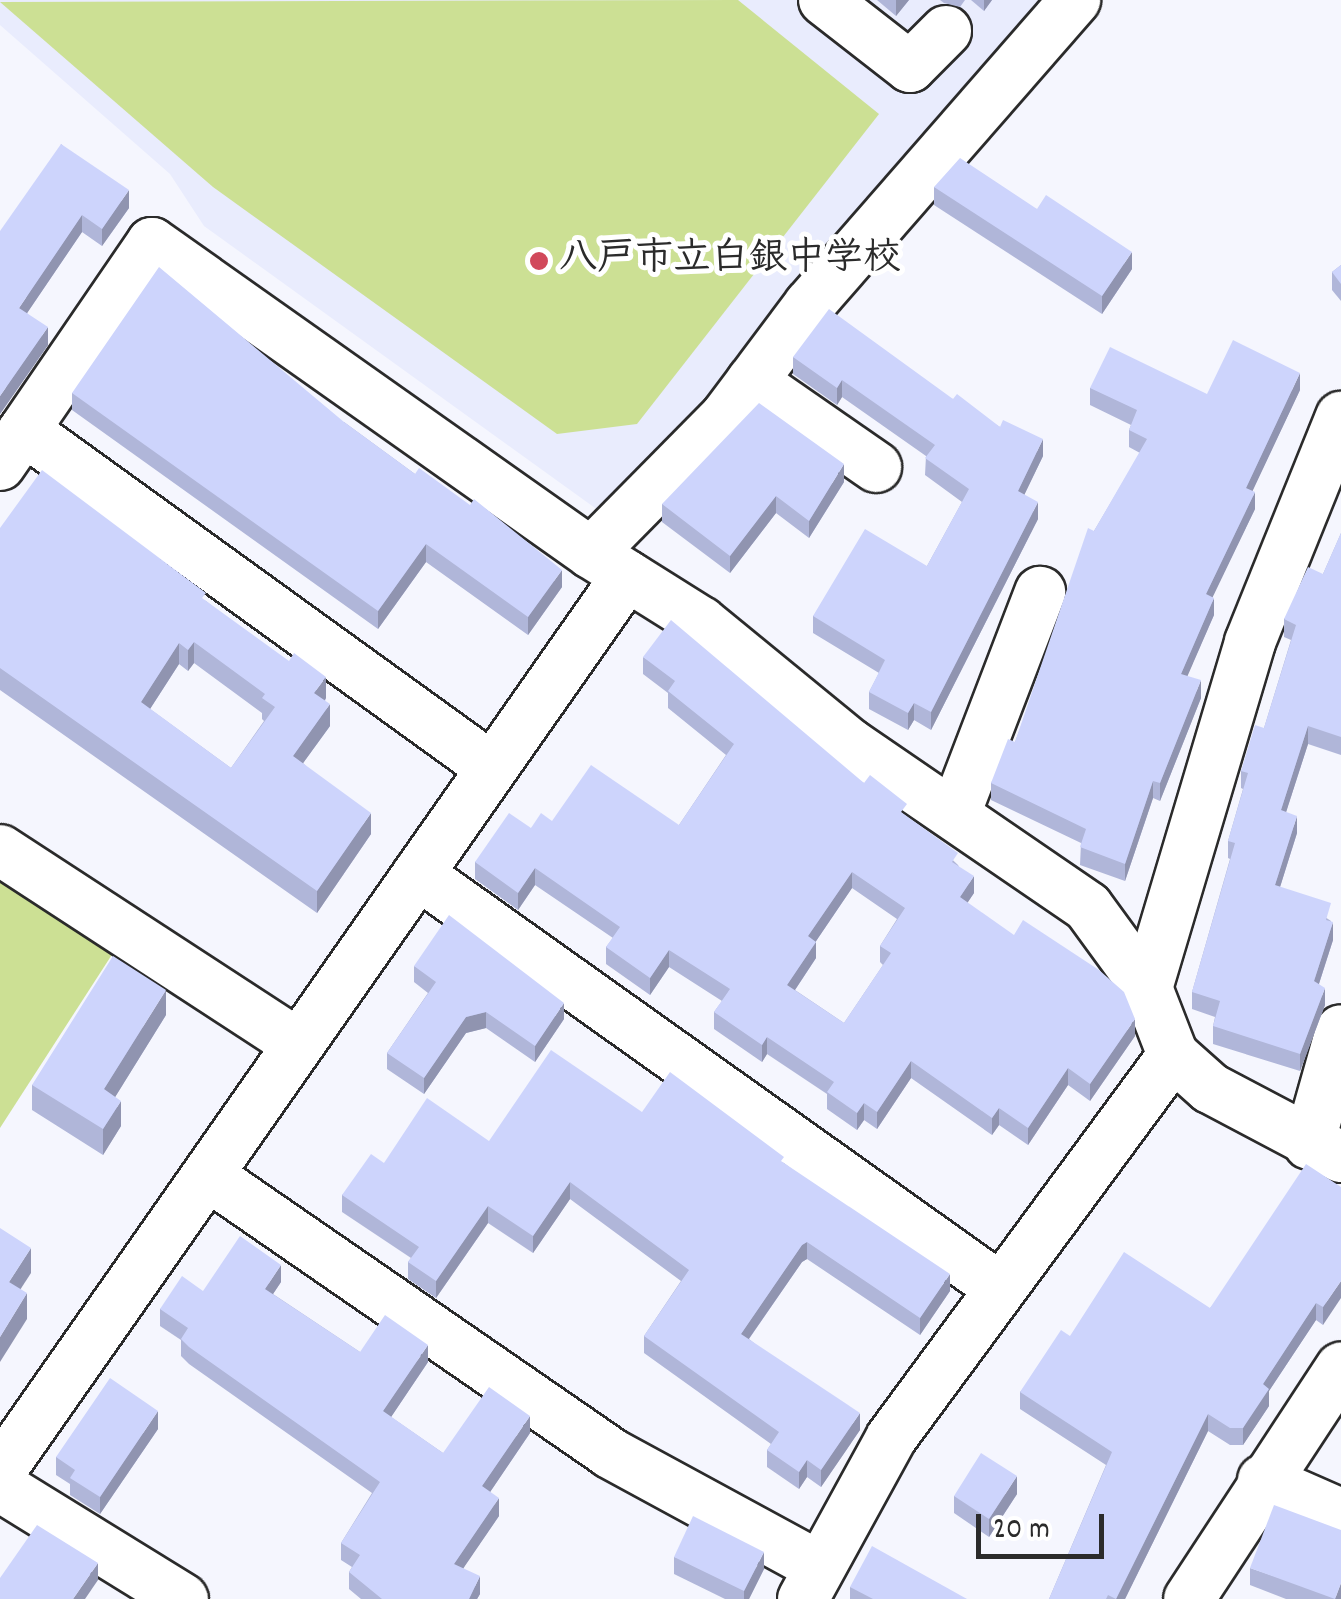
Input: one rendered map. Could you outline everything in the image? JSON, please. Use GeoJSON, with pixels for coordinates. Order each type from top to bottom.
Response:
{"type":"FeatureCollection","features":[{"type":"Feature","properties":{"kind":"street"},"geometry":{"type":"LineString","coordinates":[[824,0],[910,68],[946,31]]}},
{"type":"Feature","properties":{"kind":"street"},"geometry":{"type":"LineString","coordinates":[[0,1472],[492,768],[609,564],[809,305],[1075,0]]}},
{"type":"Feature","properties":{"kind":"street"},"geometry":{"type":"LineString","coordinates":[[492,768],[12,448],[152,242],[609,564],[701,622],[850,744],[1088,907],[1147,988],[1172,1055],[1210,1088],[1325,1150],[1341,1030]]}},
{"type":"Feature","properties":{"kind":"street"},"geometry":{"type":"LineString","coordinates":[[752,381],[876,467]]}},
{"type":"Feature","properties":{"kind":"street"},"geometry":{"type":"LineString","coordinates":[[1147,988],[1250,642],[1341,417]]}},
{"type":"Feature","properties":{"kind":"street"},"geometry":{"type":"LineString","coordinates":[[955,814],[1040,592]]}},
{"type":"Feature","properties":{"kind":"street"},"geometry":{"type":"LineString","coordinates":[[0,850],[298,1044]]}},
{"type":"Feature","properties":{"kind":"street"},"geometry":{"type":"LineString","coordinates":[[418,874],[1000,1288]]}},
{"type":"Feature","properties":{"kind":"street"},"geometry":{"type":"LineString","coordinates":[[208,1176],[610,1453],[809,1582],[891,1438],[1172,1055]]}},
{"type":"Feature","properties":{"kind":"street"},"geometry":{"type":"LineString","coordinates":[[1189,1599],[1341,1368]]}},
{"type":"Feature","properties":{"kind":"street"},"geometry":{"type":"LineString","coordinates":[[1264,1480],[1341,1514]]}},
{"type":"Feature","properties":{"kind":"street"},"geometry":{"type":"LineString","coordinates":[[0,1486],[183,1599]]}},
{"type":"Feature","properties":{"kind":"shaded area","name":"八戸市立白銀中学校"},"geometry":{"type":"Polygon","coordinates":[[[0,0],[1057,0],[718,402],[602,513],[204,226],[170,174],[0,25],[0,0]]]}},
{"type":"Feature","properties":{"kind":"green space","name":"八戸市立白銀中学校"},"geometry":{"type":"Polygon","coordinates":[[[738,0],[879,114],[637,424],[557,434],[213,187],[0,2],[738,0]]]}},
{"type":"Feature","properties":{"kind":"green space"},"geometry":{"type":"Polygon","coordinates":[[[0,881],[113,953],[0,1128],[0,881]]]}},
{"type":"Feature","properties":{"kind":"building"},"geometry":{"type":"Polygon","coordinates":[[[61,144],[129,190],[102,229],[82,215],[19,308],[48,327],[0,396],[0,231],[61,144]]]}},
{"type":"Feature","properties":{"kind":"building"},"geometry":{"type":"Polygon","coordinates":[[[960,158],[1037,209],[1046,195],[1132,252],[1102,296],[934,187],[960,158]]]}},
{"type":"Feature","properties":{"kind":"building"},"geometry":{"type":"Polygon","coordinates":[[[1341,265],[1341,284],[1332,272],[1341,265]]]}},
{"type":"Feature","properties":{"kind":"building"},"geometry":{"type":"Polygon","coordinates":[[[159,267],[344,422],[415,474],[419,468],[470,505],[474,499],[562,570],[528,617],[426,544],[378,611],[72,393],[159,267]]]}},
{"type":"Feature","properties":{"kind":"building"},"geometry":{"type":"Polygon","coordinates":[[[829,309],[953,399],[957,394],[1000,427],[1003,420],[1043,439],[1018,491],[1038,502],[931,712],[914,703],[908,713],[869,692],[885,660],[813,616],[865,529],[927,566],[969,489],[925,458],[935,445],[842,380],[837,388],[793,357],[829,309]]]}},
{"type":"Feature","properties":{"kind":"building"},"geometry":{"type":"Polygon","coordinates":[[[1233,340],[1300,373],[1246,488],[1255,492],[1206,594],[1214,598],[1181,674],[1201,680],[1160,783],[1153,781],[1125,864],[1080,847],[1086,829],[991,783],[1008,739],[1015,742],[1088,528],[1094,531],[1147,439],[1129,430],[1137,410],[1090,388],[1110,347],[1207,394],[1233,340]]]}},
{"type":"Feature","properties":{"kind":"building"},"geometry":{"type":"Polygon","coordinates":[[[759,403],[844,464],[809,521],[776,496],[730,556],[662,504],[759,403]]]}},
{"type":"Feature","properties":{"kind":"building"},"geometry":{"type":"Polygon","coordinates":[[[42,470],[206,593],[202,598],[289,661],[294,653],[326,677],[314,693],[330,704],[293,756],[371,813],[317,891],[0,668],[0,528],[42,470]],[[194,642],[188,650],[179,643],[141,702],[231,768],[275,707],[262,698],[265,694],[194,642]]]}},
{"type":"Feature","properties":{"kind":"building"},"geometry":{"type":"Polygon","coordinates":[[[1341,533],[1341,737],[1308,726],[1281,810],[1297,816],[1275,885],[1331,903],[1326,920],[1333,922],[1314,981],[1325,988],[1300,1054],[1213,1026],[1220,1001],[1192,992],[1235,843],[1228,841],[1248,773],[1241,771],[1255,725],[1264,728],[1296,625],[1284,619],[1308,567],[1323,574],[1341,533]]]}},
{"type":"Feature","properties":{"kind":"building"},"geometry":{"type":"Polygon","coordinates":[[[671,620],[864,783],[870,775],[907,804],[901,812],[958,853],[952,862],[974,876],[960,897],[1014,935],[1023,920],[1099,970],[1124,992],[1135,1019],[1090,1084],[1068,1068],[1028,1128],[999,1108],[992,1118],[911,1061],[877,1112],[864,1103],[857,1113],[827,1092],[834,1082],[767,1037],[762,1045],[714,1012],[730,989],[669,950],[650,978],[606,947],[620,927],[535,868],[518,893],[475,862],[509,813],[531,828],[541,813],[552,821],[591,765],[679,825],[734,744],[668,691],[675,681],[643,657],[671,620]],[[852,872],[808,936],[816,942],[787,985],[844,1023],[891,953],[880,946],[905,908],[852,872]]]}},
{"type":"Feature","properties":{"kind":"building"},"geometry":{"type":"Polygon","coordinates":[[[449,915],[564,1003],[535,1046],[486,1012],[466,1017],[424,1078],[387,1053],[436,982],[414,966],[449,915]]]}},
{"type":"Feature","properties":{"kind":"building"},"geometry":{"type":"Polygon","coordinates":[[[113,956],[166,990],[104,1089],[121,1101],[103,1129],[32,1085],[113,956]]]}},
{"type":"Feature","properties":{"kind":"building"},"geometry":{"type":"Polygon","coordinates":[[[551,1050],[642,1112],[670,1072],[784,1157],[781,1161],[950,1274],[920,1318],[807,1242],[741,1334],[860,1413],[821,1470],[807,1460],[799,1472],[767,1450],[779,1432],[644,1336],[689,1270],[570,1182],[533,1236],[488,1206],[436,1281],[408,1262],[419,1247],[342,1195],[371,1154],[384,1163],[427,1098],[489,1141],[551,1050]]]}},
{"type":"Feature","properties":{"kind":"building"},"geometry":{"type":"Polygon","coordinates":[[[1306,1164],[1341,1187],[1341,1281],[1323,1307],[1316,1303],[1263,1384],[1269,1389],[1243,1428],[1230,1428],[1208,1414],[1116,1599],[1108,1595],[1106,1599],[1049,1599],[1112,1452],[1020,1392],[1061,1330],[1070,1336],[1124,1252],[1210,1308],[1306,1164]]]}},
{"type":"Feature","properties":{"kind":"building"},"geometry":{"type":"Polygon","coordinates":[[[0,1228],[31,1248],[9,1282],[27,1293],[0,1337],[0,1228]]]}},
{"type":"Feature","properties":{"kind":"building"},"geometry":{"type":"Polygon","coordinates":[[[240,1236],[281,1265],[265,1289],[360,1352],[385,1315],[428,1345],[383,1411],[443,1453],[489,1387],[530,1416],[482,1486],[499,1498],[454,1564],[480,1576],[469,1599],[382,1599],[349,1572],[360,1555],[341,1543],[380,1482],[189,1347],[181,1339],[188,1328],[160,1309],[182,1276],[203,1291],[240,1236]]]}},
{"type":"Feature","properties":{"kind":"building"},"geometry":{"type":"Polygon","coordinates":[[[110,1378],[158,1411],[100,1497],[70,1478],[75,1470],[56,1457],[110,1378]]]}},
{"type":"Feature","properties":{"kind":"building"},"geometry":{"type":"Polygon","coordinates":[[[981,1453],[1017,1476],[989,1519],[954,1496],[981,1453]]]}},
{"type":"Feature","properties":{"kind":"building"},"geometry":{"type":"Polygon","coordinates":[[[1274,1505],[1341,1530],[1341,1583],[1335,1599],[1250,1568],[1274,1505]]]}},
{"type":"Feature","properties":{"kind":"building"},"geometry":{"type":"Polygon","coordinates":[[[693,1516],[764,1552],[744,1591],[674,1557],[693,1516]]]}},
{"type":"Feature","properties":{"kind":"building"},"geometry":{"type":"Polygon","coordinates":[[[37,1525],[98,1563],[73,1599],[0,1599],[0,1578],[37,1525]]]}},
{"type":"Feature","properties":{"kind":"building"},"geometry":{"type":"Polygon","coordinates":[[[872,1546],[967,1599],[873,1599],[850,1587],[872,1546]]]}},
{"type":"Feature","properties":{"kind":"place","name":"八戸市立白銀中学校"},"geometry":{"type":"Point","coordinates":[539,261]}}]}
